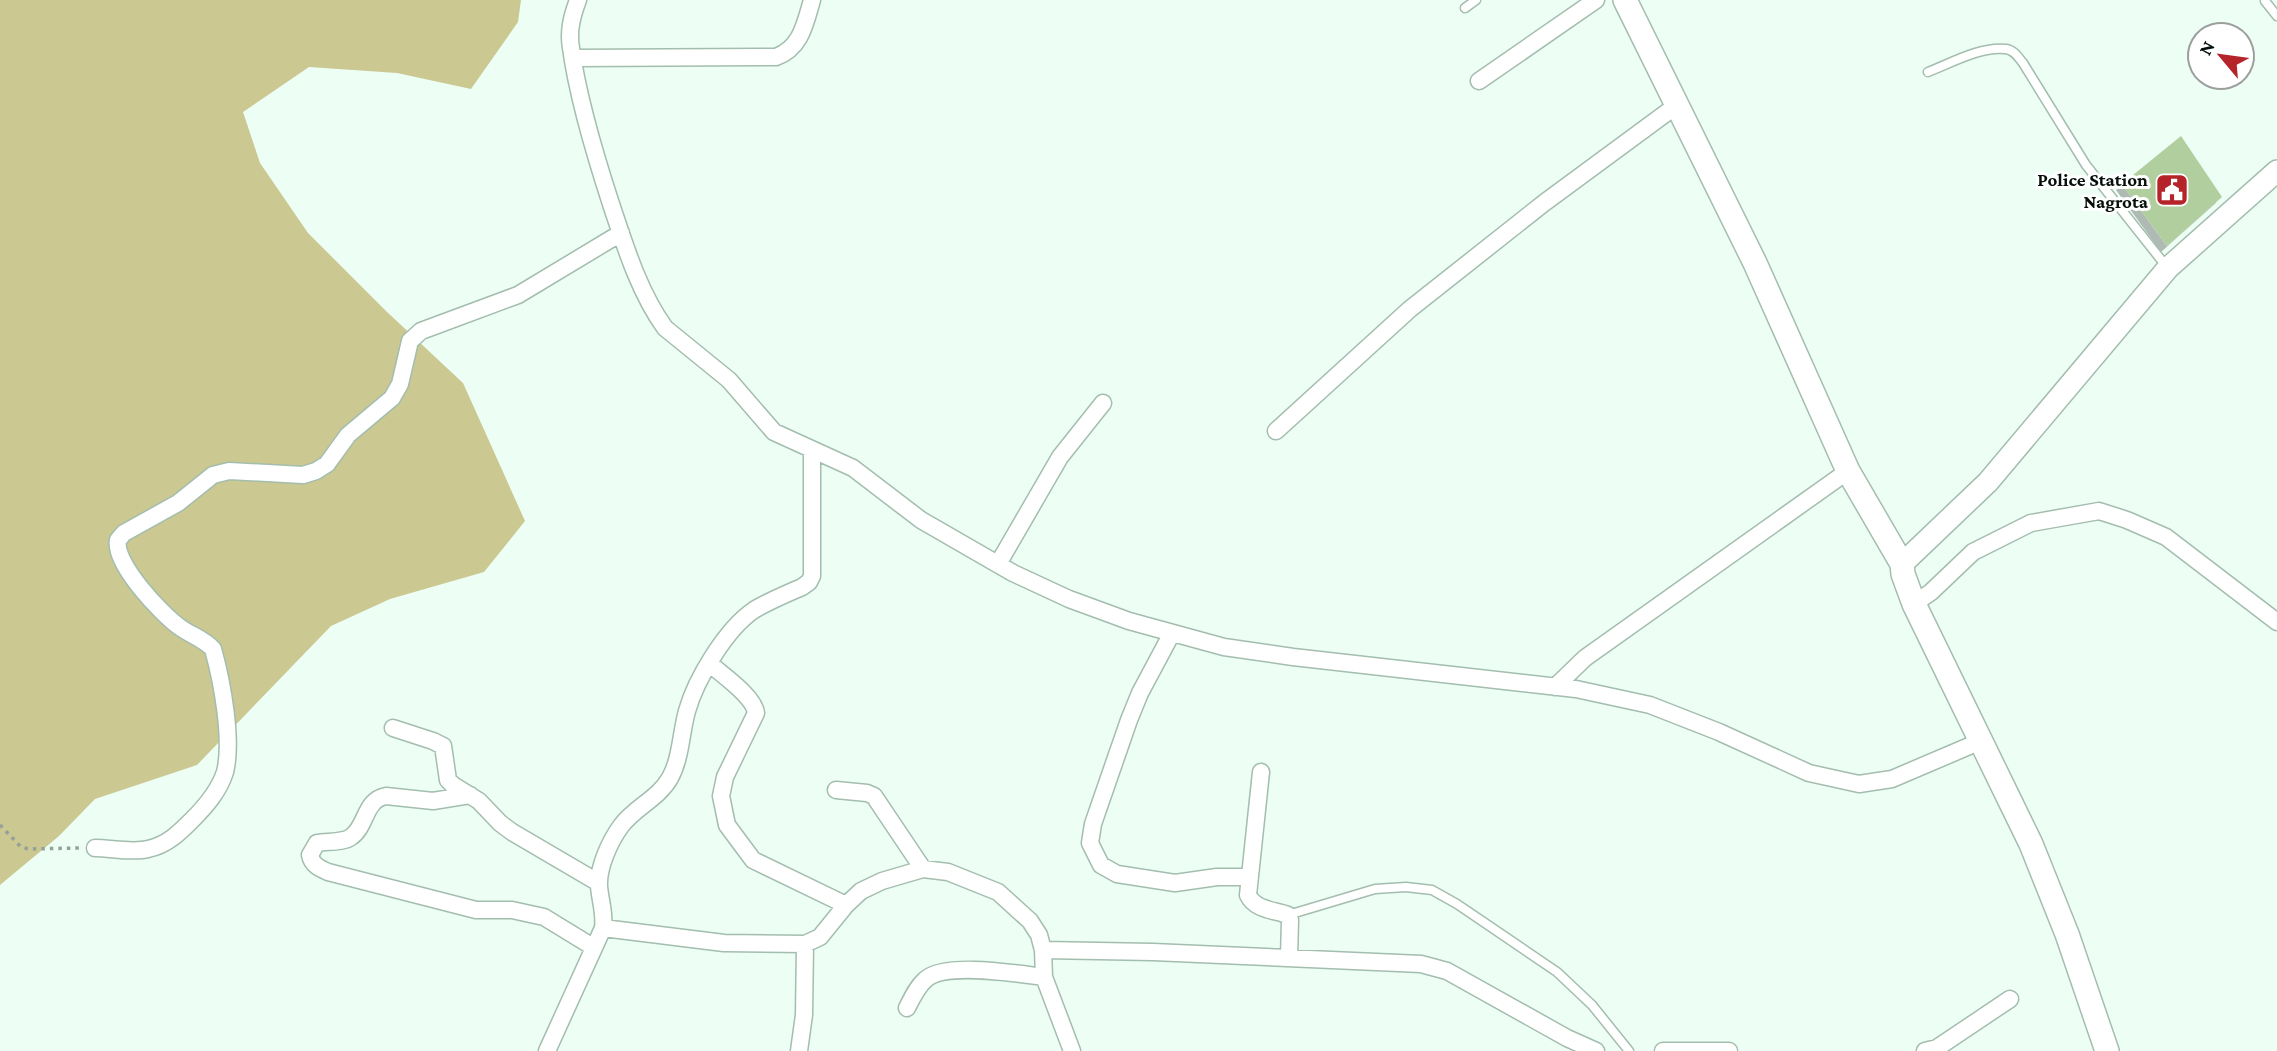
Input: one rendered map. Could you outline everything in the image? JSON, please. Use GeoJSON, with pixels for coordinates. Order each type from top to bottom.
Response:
{"type":"FeatureCollection","features":[{"type":"Feature","properties":{"kind":"main road"},"geometry":{"type":"LineString","coordinates":[[1625,0],[1755,264],[1848,471],[1902,564],[1914,604],[2031,844],[2067,934],[2106,1051]]}},
{"type":"Feature","properties":{"kind":"street"},"geometry":{"type":"LineString","coordinates":[[578,0],[570,26],[573,58],[593,147],[628,257],[665,328],[729,380],[774,432],[853,468],[921,520],[998,564],[1069,599],[1224,647],[1576,688],[1650,705],[1719,732],[1809,773],[1859,784],[1892,779],[1981,741]]}},
{"type":"Feature","properties":{"kind":"street"},"geometry":{"type":"LineString","coordinates":[[573,58],[776,57],[790,52],[799,40],[812,0]]}},
{"type":"Feature","properties":{"kind":"street"},"geometry":{"type":"LineString","coordinates":[[1479,80],[1595,0]]}},
{"type":"Feature","properties":{"kind":"street"},"geometry":{"type":"LineString","coordinates":[[1276,431],[1410,309],[1544,203],[1677,105]]}},
{"type":"Feature","properties":{"kind":"street"},"geometry":{"type":"LineString","coordinates":[[1902,564],[1988,482],[2168,268],[2277,171]]}},
{"type":"Feature","properties":{"kind":"street"},"geometry":{"type":"LineString","coordinates":[[95,848],[145,850],[174,838],[205,808],[218,789],[225,771],[227,751],[224,702],[213,649],[174,622],[152,601],[118,555],[118,540],[124,533],[178,503],[213,475],[229,471],[303,475],[316,471],[327,464],[348,435],[392,398],[400,384],[410,341],[421,331],[518,295],[621,233]]}},
{"type":"Feature","properties":{"kind":"street"},"geometry":{"type":"LineString","coordinates":[[998,564],[1060,457],[1103,403]]}},
{"type":"Feature","properties":{"kind":"street"},"geometry":{"type":"LineString","coordinates":[[547,1051],[603,928],[605,917],[599,883],[603,865],[621,826],[663,788],[671,776],[687,710],[699,678],[752,611],[809,582],[812,565],[812,450]]}},
{"type":"Feature","properties":{"kind":"street"},"geometry":{"type":"LineString","coordinates":[[1555,687],[1585,658],[1848,471]]}},
{"type":"Feature","properties":{"kind":"street"},"geometry":{"type":"LineString","coordinates":[[1914,604],[1931,592],[1973,552],[2031,523],[2099,511],[2166,537],[2277,622]]}},
{"type":"Feature","properties":{"kind":"street"},"geometry":{"type":"LineString","coordinates":[[1172,633],[1129,720],[1093,824],[1090,843],[1101,865],[1117,874],[1175,883],[1217,877],[1248,877]]}},
{"type":"Feature","properties":{"kind":"street"},"geometry":{"type":"LineString","coordinates":[[709,663],[750,698],[756,713],[725,777],[721,796],[727,825],[753,860],[846,905]]}},
{"type":"Feature","properties":{"kind":"street"},"geometry":{"type":"LineString","coordinates":[[393,728],[439,743],[445,752],[449,780],[453,785],[470,795],[512,832],[599,883]]}},
{"type":"Feature","properties":{"kind":"street"},"geometry":{"type":"LineString","coordinates":[[1261,772],[1248,895],[1251,902],[1257,906],[1288,915],[1289,958]]}},
{"type":"Feature","properties":{"kind":"street"},"geometry":{"type":"LineString","coordinates":[[836,790],[874,796],[923,869]]}},
{"type":"Feature","properties":{"kind":"street"},"geometry":{"type":"LineString","coordinates":[[470,795],[433,801],[379,797],[371,804],[353,836],[346,840],[317,843],[310,855],[311,861],[328,872],[438,901],[477,910],[512,910],[544,917],[593,947]]}},
{"type":"Feature","properties":{"kind":"street"},"geometry":{"type":"LineString","coordinates":[[603,928],[724,943],[805,944],[820,937],[861,891],[882,881],[923,869],[948,872],[998,892],[1030,921],[1039,935],[1043,950],[1044,976],[1072,1051]]}},
{"type":"Feature","properties":{"kind":"street"},"geometry":{"type":"LineString","coordinates":[[799,1051],[804,1015],[805,944]]}},
{"type":"Feature","properties":{"kind":"street"},"geometry":{"type":"LineString","coordinates":[[1043,950],[1421,964],[1447,971],[1595,1051]]}},
{"type":"Feature","properties":{"kind":"street"},"geometry":{"type":"LineString","coordinates":[[907,1007],[925,980],[932,975],[957,970],[984,970],[1044,976]]}},
{"type":"Feature","properties":{"kind":"street"},"geometry":{"type":"LineString","coordinates":[[1926,1051],[1937,1048],[2010,999]]}},
{"type":"Feature","properties":{"kind":"street"},"geometry":{"type":"LineString","coordinates":[[1663,1051],[1729,1051]]}},
{"type":"Feature","properties":{"kind":"lane"},"geometry":{"type":"LineString","coordinates":[[1465,8],[1476,0]]}},
{"type":"Feature","properties":{"kind":"lane"},"geometry":{"type":"LineString","coordinates":[[2265,1],[2277,16]]}},
{"type":"Feature","properties":{"kind":"lane"},"geometry":{"type":"LineString","coordinates":[[1928,72],[1982,51],[2005,49],[2014,52],[2086,165],[2168,268]]}},
{"type":"Feature","properties":{"kind":"lane"},"geometry":{"type":"LineString","coordinates":[[1288,915],[1375,889],[1406,887],[1432,890],[1557,972],[1592,1004],[1629,1051]]}},
{"type":"Feature","properties":{"kind":"path"},"geometry":{"type":"LineString","coordinates":[[0,825],[21,846],[29,849],[95,848]]}},
{"type":"Feature","properties":{"kind":"shaded area"},"geometry":{"type":"Polygon","coordinates":[[[0,0],[521,0],[518,22],[471,89],[397,73],[309,67],[243,112],[260,163],[308,233],[463,383],[525,521],[484,572],[390,599],[331,626],[197,765],[95,799],[59,836],[0,885],[0,0]]]}},
{"type":"Feature","properties":{"kind":"building","name":"Police Station Nagrota"},"geometry":{"type":"Polygon","coordinates":[[[2181,136],[2222,197],[2167,246],[2122,184],[2181,136]]]}},
{"type":"Feature","properties":{"kind":"place","name":"Police Station Nagrota"},"geometry":{"type":"Point","coordinates":[2172,190]}}]}
